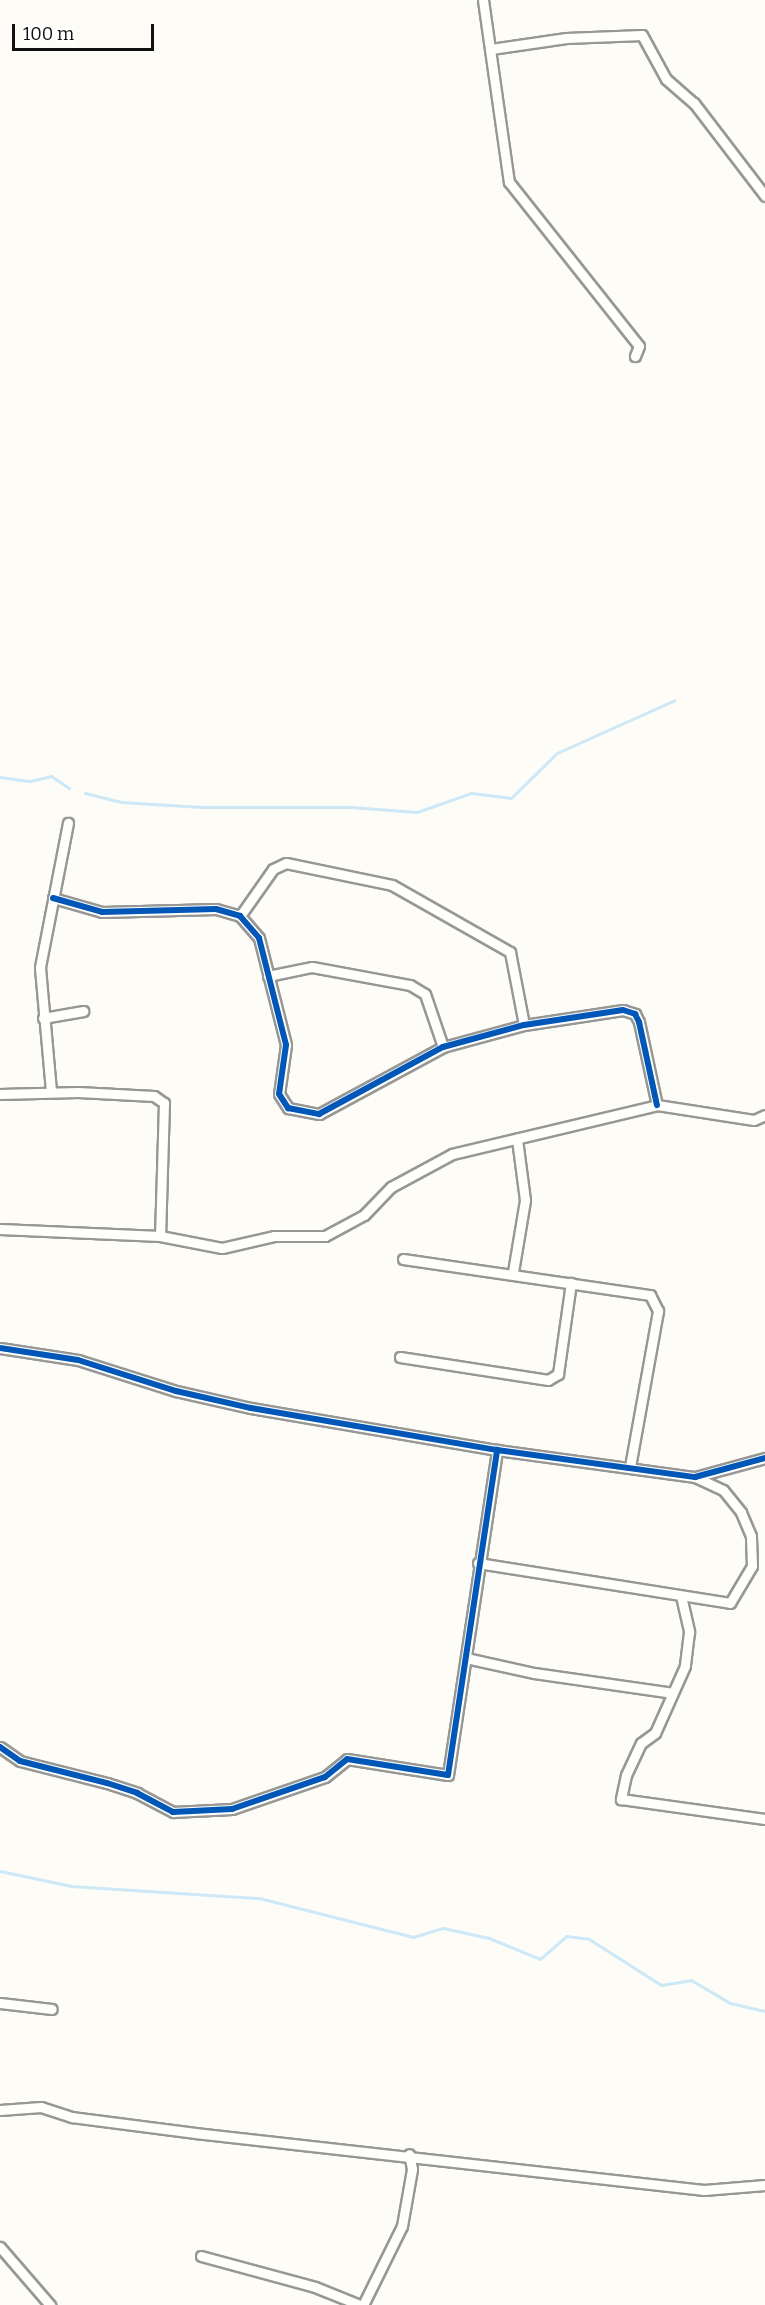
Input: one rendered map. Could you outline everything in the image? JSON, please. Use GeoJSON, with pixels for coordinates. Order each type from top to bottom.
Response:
{"type":"FeatureCollection","features":[{"type":"Feature","properties":{"kind":"street"},"geometry":{"type":"LineString","coordinates":[[483,0],[492,49],[509,182],[639,346],[635,356]]}},
{"type":"Feature","properties":{"kind":"street"},"geometry":{"type":"LineString","coordinates":[[492,49],[566,38],[642,35],[666,79],[694,103],[765,196]]}},
{"type":"Feature","properties":{"kind":"street"},"geometry":{"type":"LineString","coordinates":[[51,1091],[40,967],[68,823]]}},
{"type":"Feature","properties":{"kind":"street"},"geometry":{"type":"LineString","coordinates":[[240,916],[273,869],[286,863],[392,885],[510,952],[524,1025]]}},
{"type":"Feature","properties":{"kind":"street"},"geometry":{"type":"LineString","coordinates":[[53,898],[102,912],[216,909],[240,916],[260,938],[286,1045],[279,1094],[288,1108],[319,1114],[443,1047],[524,1025],[623,1010],[634,1014],[657,1105]]}},
{"type":"Feature","properties":{"kind":"street"},"geometry":{"type":"LineString","coordinates":[[268,976],[312,967],[410,985],[425,994],[443,1047]]}},
{"type":"Feature","properties":{"kind":"street"},"geometry":{"type":"LineString","coordinates":[[43,1018],[83,1011]]}},
{"type":"Feature","properties":{"kind":"street"},"geometry":{"type":"LineString","coordinates":[[0,1094],[51,1091],[154,1096],[164,1103],[160,1236]]}},
{"type":"Feature","properties":{"kind":"street"},"geometry":{"type":"LineString","coordinates":[[0,1229],[160,1236],[222,1248],[274,1236],[325,1236],[364,1215],[391,1187],[452,1154],[657,1105],[754,1120],[765,1115]]}},
{"type":"Feature","properties":{"kind":"street"},"geometry":{"type":"LineString","coordinates":[[513,1272],[525,1200],[517,1139]]}},
{"type":"Feature","properties":{"kind":"street"},"geometry":{"type":"LineString","coordinates":[[403,1259],[513,1272],[650,1295],[658,1311],[630,1467]]}},
{"type":"Feature","properties":{"kind":"street"},"geometry":{"type":"LineString","coordinates":[[400,1357],[548,1380],[558,1374],[571,1283]]}},
{"type":"Feature","properties":{"kind":"street"},"geometry":{"type":"LineString","coordinates":[[0,1348],[78,1360],[176,1391],[251,1408],[497,1450],[695,1477],[723,1490],[741,1512],[751,1536],[752,1566],[730,1604],[478,1563]]}},
{"type":"Feature","properties":{"kind":"street"},"geometry":{"type":"LineString","coordinates":[[0,1748],[20,1761],[107,1783],[157,1802],[173,1812],[232,1809],[326,1777],[347,1759],[448,1775],[478,1563],[497,1450]]}},
{"type":"Feature","properties":{"kind":"street"},"geometry":{"type":"LineString","coordinates":[[695,1477],[765,1458]]}},
{"type":"Feature","properties":{"kind":"street"},"geometry":{"type":"LineString","coordinates":[[681,1596],[689,1632],[685,1666],[655,1733],[641,1743],[626,1775],[621,1799],[765,1819]]}},
{"type":"Feature","properties":{"kind":"street"},"geometry":{"type":"LineString","coordinates":[[466,1658],[557,1677],[672,1693]]}},
{"type":"Feature","properties":{"kind":"street"},"geometry":{"type":"LineString","coordinates":[[0,2003],[52,2009]]}},
{"type":"Feature","properties":{"kind":"street"},"geometry":{"type":"LineString","coordinates":[[0,2110],[41,2107],[72,2117],[187,2132],[409,2154],[704,2190],[765,2185]]}},
{"type":"Feature","properties":{"kind":"street"},"geometry":{"type":"LineString","coordinates":[[201,2256],[315,2287],[362,2305],[402,2226],[412,2169],[409,2154]]}},
{"type":"Feature","properties":{"kind":"street"},"geometry":{"type":"LineString","coordinates":[[0,2247],[50,2305]]}},
{"type":"Feature","properties":{"kind":"waterway"},"geometry":{"type":"LineString","coordinates":[[85,793],[121,802],[202,807],[351,807],[417,812],[471,793],[511,798],[557,753],[675,700]]}},
{"type":"Feature","properties":{"kind":"waterway"},"geometry":{"type":"LineString","coordinates":[[0,777],[30,781],[51,776],[69,788]]}},
{"type":"Feature","properties":{"kind":"waterway"},"geometry":{"type":"LineString","coordinates":[[0,1871],[71,1886],[259,1898],[413,1937],[443,1928],[489,1938],[540,1959],[566,1936],[589,1939],[661,1985],[691,1980],[730,2003],[765,2011]]}},
{"type":"Feature","properties":{"kind":"cycle path"},"geometry":{"type":"LineString","coordinates":[[53,898],[102,912],[216,909],[240,916],[259,938],[286,1045],[279,1094],[288,1108],[319,1114],[443,1047],[524,1025],[623,1010],[635,1014],[639,1022],[657,1105]]}},
{"type":"Feature","properties":{"kind":"cycle path"},"geometry":{"type":"LineString","coordinates":[[0,1348],[78,1360],[176,1391],[251,1408],[497,1450],[695,1477],[765,1458]]}},
{"type":"Feature","properties":{"kind":"cycle path"},"geometry":{"type":"LineString","coordinates":[[0,1747],[20,1761],[107,1783],[137,1793],[173,1812],[232,1809],[325,1777],[347,1759],[448,1775],[497,1450]]}}]}
